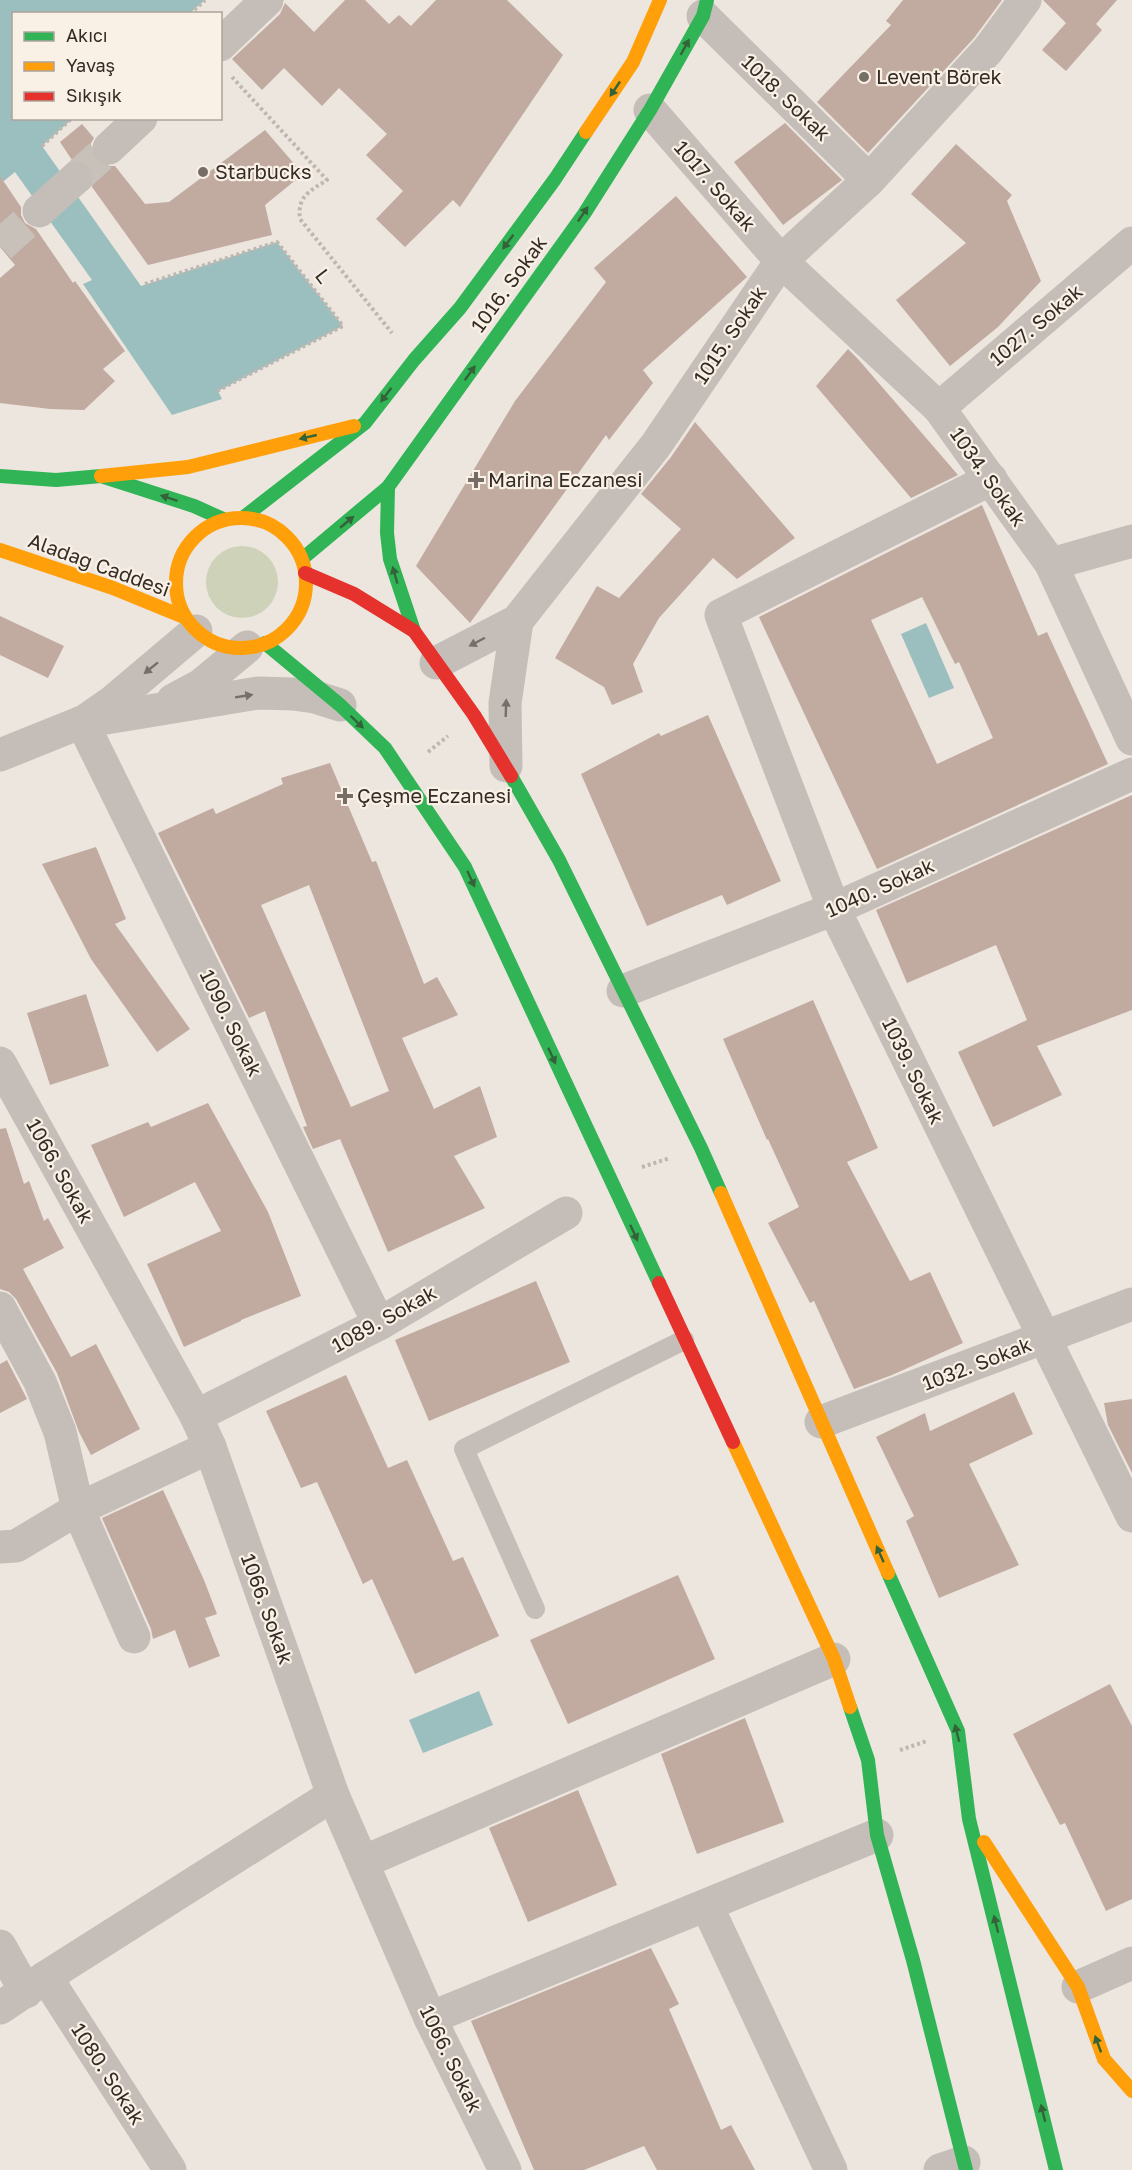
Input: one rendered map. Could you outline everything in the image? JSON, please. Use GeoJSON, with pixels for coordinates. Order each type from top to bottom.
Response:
{"type":"FeatureCollection","features":[{"type":"Feature","properties":{"kind":"main road","name":"1016. Sokak"},"geometry":{"type":"LineString","coordinates":[[244,517],[365,423],[414,360],[459,308],[555,178],[633,62],[660,0]]}},
{"type":"Feature","properties":{"kind":"main road","name":"1016. Sokak"},"geometry":{"type":"LineString","coordinates":[[304,566],[388,487],[584,214],[650,110],[705,8]]}},
{"type":"Feature","properties":{"kind":"main road"},"geometry":{"type":"LineString","coordinates":[[0,476],[56,480],[188,466],[365,423]]}},
{"type":"Feature","properties":{"kind":"main road"},"geometry":{"type":"LineString","coordinates":[[101,476],[194,506],[223,519]]}},
{"type":"Feature","properties":{"kind":"main road"},"geometry":{"type":"LineString","coordinates":[[388,487],[386,523],[388,550],[396,583],[414,631],[474,715],[506,766],[559,860],[701,1148],[958,1731],[969,1819],[1056,2170]]}},
{"type":"Feature","properties":{"kind":"main road"},"geometry":{"type":"LineString","coordinates":[[244,517],[264,522],[282,532],[295,547],[304,566],[306,588],[297,615],[289,627],[278,636],[256,645],[229,647],[212,641],[190,624],[177,598],[175,578],[180,558],[190,541],[205,528],[223,519],[244,517]]}},
{"type":"Feature","properties":{"kind":"main road","name":"Aladağ Caddesi"},"geometry":{"type":"LineString","coordinates":[[0,550],[113,588],[190,624]]}},
{"type":"Feature","properties":{"kind":"main road"},"geometry":{"type":"LineString","coordinates":[[304,566],[414,631]]}},
{"type":"Feature","properties":{"kind":"main road"},"geometry":{"type":"LineString","coordinates":[[256,645],[340,705],[385,748],[465,867],[834,1659],[868,1760],[876,1835],[913,1960],[957,2167]]}},
{"type":"Feature","properties":{"kind":"main road"},"geometry":{"type":"LineString","coordinates":[[969,1819],[1078,1987],[1104,2060],[1132,2091]]}},
{"type":"Feature","properties":{"kind":"street"},"geometry":{"type":"LineString","coordinates":[[224,59],[267,0]]}},
{"type":"Feature","properties":{"kind":"street","name":"1015. Sokak"},"geometry":{"type":"LineString","coordinates":[[436,663],[517,621],[656,445],[781,261],[869,180],[988,50],[1025,0]]}},
{"type":"Feature","properties":{"kind":"street","name":"1018. Sokak"},"geometry":{"type":"LineString","coordinates":[[705,8],[869,180]]}},
{"type":"Feature","properties":{"kind":"street","name":"1017. Sokak"},"geometry":{"type":"LineString","coordinates":[[650,110],[781,261]]}},
{"type":"Feature","properties":{"kind":"street"},"geometry":{"type":"LineString","coordinates":[[109,148],[139,120]]}},
{"type":"Feature","properties":{"kind":"street"},"geometry":{"type":"LineString","coordinates":[[39,211],[76,178]]}},
{"type":"Feature","properties":{"kind":"street","name":"1027. Sokak"},"geometry":{"type":"LineString","coordinates":[[939,408],[1132,243]]}},
{"type":"Feature","properties":{"kind":"street","name":"1034. Sokak"},"geometry":{"type":"LineString","coordinates":[[781,261],[939,408],[1051,564],[1132,739]]}},
{"type":"Feature","properties":{"kind":"street","name":"1039. Sokak"},"geometry":{"type":"LineString","coordinates":[[991,479],[722,615],[834,909],[1132,1516]]}},
{"type":"Feature","properties":{"kind":"street"},"geometry":{"type":"LineString","coordinates":[[1051,564],[1132,541]]}},
{"type":"Feature","properties":{"kind":"street"},"geometry":{"type":"LineString","coordinates":[[506,766],[506,703],[517,621]]}},
{"type":"Feature","properties":{"kind":"street"},"geometry":{"type":"LineString","coordinates":[[0,755],[82,722],[112,702],[190,624]]}},
{"type":"Feature","properties":{"kind":"street"},"geometry":{"type":"LineString","coordinates":[[155,709],[201,685],[256,645]]}},
{"type":"Feature","properties":{"kind":"street"},"geometry":{"type":"LineString","coordinates":[[82,722],[258,693],[315,697],[340,705]]}},
{"type":"Feature","properties":{"kind":"street","name":"1090. Sokak"},"geometry":{"type":"LineString","coordinates":[[82,722],[379,1324]]}},
{"type":"Feature","properties":{"kind":"street","name":"1040. Sokak"},"geometry":{"type":"LineString","coordinates":[[623,991],[834,909],[1132,774]]}},
{"type":"Feature","properties":{"kind":"street","name":"1066. Sokak"},"geometry":{"type":"LineString","coordinates":[[0,1063],[196,1416],[210,1447],[333,1795],[430,2018],[505,2170]]}},
{"type":"Feature","properties":{"kind":"street","name":"1089. Sokak"},"geometry":{"type":"LineString","coordinates":[[196,1416],[379,1324],[566,1213]]}},
{"type":"Feature","properties":{"kind":"street","name":"1032. Sokak"},"geometry":{"type":"LineString","coordinates":[[821,1422],[1132,1304]]}},
{"type":"Feature","properties":{"kind":"street"},"geometry":{"type":"LineString","coordinates":[[0,1308],[40,1382],[60,1432],[78,1509],[134,1638]]}},
{"type":"Feature","properties":{"kind":"street"},"geometry":{"type":"LineString","coordinates":[[0,1546],[16,1546],[78,1509],[210,1447]]}},
{"type":"Feature","properties":{"kind":"street"},"geometry":{"type":"LineString","coordinates":[[363,1862],[834,1659]]}},
{"type":"Feature","properties":{"kind":"street"},"geometry":{"type":"LineString","coordinates":[[24,1993],[333,1795]]}},
{"type":"Feature","properties":{"kind":"street"},"geometry":{"type":"LineString","coordinates":[[430,2018],[876,1835]]}},
{"type":"Feature","properties":{"kind":"street"},"geometry":{"type":"LineString","coordinates":[[707,1906],[831,2170]]}},
{"type":"Feature","properties":{"kind":"street","name":"1080. Sokak"},"geometry":{"type":"LineString","coordinates":[[0,1946],[24,1993],[170,2170]]}},
{"type":"Feature","properties":{"kind":"street"},"geometry":{"type":"LineString","coordinates":[[1078,1987],[1132,1963]]}},
{"type":"Feature","properties":{"kind":"lane"},"geometry":{"type":"LineString","coordinates":[[535,1609],[464,1449],[684,1340]]}},
{"type":"Feature","properties":{"kind":"path"},"geometry":{"type":"LineString","coordinates":[[192,12],[205,0]]}},
{"type":"Feature","properties":{"kind":"path"},"geometry":{"type":"LineString","coordinates":[[224,59],[327,180],[306,194],[298,207],[300,219],[414,360]]}},
{"type":"Feature","properties":{"kind":"path"},"geometry":{"type":"LineString","coordinates":[[42,146],[70,120]]}},
{"type":"Feature","properties":{"kind":"path","name":"L"},"geometry":{"type":"LineString","coordinates":[[146,284],[277,242],[343,326],[217,391]]}},
{"type":"Feature","properties":{"kind":"path"},"geometry":{"type":"LineString","coordinates":[[402,773],[474,715]]}},
{"type":"Feature","properties":{"kind":"path"},"geometry":{"type":"LineString","coordinates":[[608,1178],[701,1148]]}},
{"type":"Feature","properties":{"kind":"path"},"geometry":{"type":"LineString","coordinates":[[868,1760],[958,1731]]}},
{"type":"Feature","properties":{"kind":"green space"},"geometry":{"type":"Polygon","coordinates":[[[242,546],[256,549],[268,556],[275,568],[278,582],[275,596],[268,608],[256,615],[242,618],[228,615],[216,608],[209,596],[206,582],[209,568],[216,556],[228,549],[242,546]]]}},
{"type":"Feature","properties":{"kind":"water"},"geometry":{"type":"Polygon","coordinates":[[[0,0],[205,0],[191,12],[12,12],[12,120],[71,120],[42,146],[141,286],[277,242],[343,326],[218,391],[222,399],[172,415],[83,284],[92,280],[15,172],[0,184],[0,0]]]}},
{"type":"Feature","properties":{"kind":"water"},"geometry":{"type":"Polygon","coordinates":[[[926,623],[954,688],[929,698],[901,634],[926,623]]]}},
{"type":"Feature","properties":{"kind":"water"},"geometry":{"type":"Polygon","coordinates":[[[479,1691],[493,1725],[423,1753],[409,1720],[479,1691]]]}},
{"type":"Feature","properties":{"kind":"building"},"geometry":{"type":"Polygon","coordinates":[[[345,0],[365,0],[389,24],[399,15],[411,26],[436,0],[507,0],[563,55],[460,207],[453,200],[405,247],[376,219],[403,191],[366,155],[387,134],[339,88],[322,106],[284,68],[262,90],[232,59],[280,14],[285,3],[314,32],[345,0]]]}},
{"type":"Feature","properties":{"kind":"building"},"geometry":{"type":"Polygon","coordinates":[[[903,0],[1002,0],[974,38],[868,153],[817,102],[891,25],[886,21],[903,0]]]}},
{"type":"Feature","properties":{"kind":"building"},"geometry":{"type":"Polygon","coordinates":[[[1043,0],[1117,0],[1096,24],[1102,30],[1066,71],[1042,50],[1066,23],[1043,0]]]}},
{"type":"Feature","properties":{"kind":"building"},"geometry":{"type":"Polygon","coordinates":[[[785,123],[842,180],[783,225],[734,162],[785,123]]]}},
{"type":"Feature","properties":{"kind":"building"},"geometry":{"type":"Polygon","coordinates":[[[82,124],[94,138],[91,143],[91,152],[95,160],[104,166],[115,166],[145,204],[169,202],[265,130],[303,174],[265,205],[272,235],[148,265],[92,187],[94,175],[90,166],[82,160],[72,160],[60,142],[82,124]]]}},
{"type":"Feature","properties":{"kind":"building"},"geometry":{"type":"Polygon","coordinates":[[[956,144],[1012,195],[1007,201],[1041,281],[998,327],[950,366],[896,300],[966,243],[911,194],[956,144]]]}},
{"type":"Feature","properties":{"kind":"building"},"geometry":{"type":"Polygon","coordinates":[[[0,176],[21,207],[21,215],[25,223],[36,229],[73,283],[75,281],[125,351],[103,369],[115,381],[84,410],[50,409],[0,403],[0,278],[15,265],[0,247],[0,176]]]}},
{"type":"Feature","properties":{"kind":"building"},"geometry":{"type":"Polygon","coordinates":[[[676,196],[747,277],[643,370],[653,383],[609,440],[606,435],[470,623],[416,566],[515,401],[606,282],[594,268],[676,196]]]}},
{"type":"Feature","properties":{"kind":"building"},"geometry":{"type":"Polygon","coordinates":[[[848,349],[958,475],[911,498],[816,386],[848,349]]]}},
{"type":"Feature","properties":{"kind":"building"},"geometry":{"type":"Polygon","coordinates":[[[695,422],[795,538],[737,579],[713,558],[659,618],[633,664],[643,692],[612,705],[604,687],[555,658],[597,586],[619,598],[681,529],[641,494],[671,457],[695,422]]]}},
{"type":"Feature","properties":{"kind":"building"},"geometry":{"type":"Polygon","coordinates":[[[982,505],[1038,636],[1047,632],[1108,764],[877,869],[759,617],[982,505]],[[922,597],[871,620],[937,764],[993,738],[959,662],[955,664],[922,597]]]}},
{"type":"Feature","properties":{"kind":"building"},"geometry":{"type":"Polygon","coordinates":[[[0,616],[64,646],[48,678],[0,655],[0,616]]]}},
{"type":"Feature","properties":{"kind":"building"},"geometry":{"type":"Polygon","coordinates":[[[708,715],[781,881],[727,905],[722,895],[647,926],[581,774],[659,733],[661,736],[708,715]]]}},
{"type":"Feature","properties":{"kind":"building"},"geometry":{"type":"Polygon","coordinates":[[[330,763],[372,862],[376,861],[424,984],[437,977],[458,1015],[402,1038],[434,1109],[480,1086],[497,1137],[454,1156],[485,1208],[388,1252],[340,1139],[313,1149],[303,1127],[307,1126],[265,1011],[249,1018],[158,833],[213,808],[216,814],[283,784],[281,778],[330,763]],[[309,885],[261,905],[351,1107],[389,1091],[309,885]]]}},
{"type":"Feature","properties":{"kind":"building"},"geometry":{"type":"Polygon","coordinates":[[[1132,795],[1132,1010],[1037,1046],[1062,1095],[993,1127],[958,1052],[1027,1020],[996,945],[907,983],[876,910],[1132,795]]]}},
{"type":"Feature","properties":{"kind":"building"},"geometry":{"type":"Polygon","coordinates":[[[96,847],[126,919],[115,924],[190,1029],[157,1052],[91,959],[42,864],[96,847]]]}},
{"type":"Feature","properties":{"kind":"building"},"geometry":{"type":"Polygon","coordinates":[[[86,994],[109,1066],[50,1085],[27,1013],[86,994]]]}},
{"type":"Feature","properties":{"kind":"building"},"geometry":{"type":"Polygon","coordinates":[[[813,1000],[878,1148],[847,1162],[910,1281],[930,1272],[963,1343],[892,1375],[854,1389],[814,1301],[810,1303],[768,1223],[799,1207],[723,1039],[813,1000]]]}},
{"type":"Feature","properties":{"kind":"building"},"geometry":{"type":"Polygon","coordinates":[[[208,1103],[268,1212],[301,1296],[241,1320],[184,1347],[147,1264],[221,1231],[195,1182],[124,1217],[91,1145],[148,1122],[151,1127],[208,1103]]]}},
{"type":"Feature","properties":{"kind":"building"},"geometry":{"type":"Polygon","coordinates":[[[6,1128],[24,1184],[29,1181],[44,1221],[48,1218],[64,1248],[23,1269],[71,1357],[96,1344],[140,1429],[91,1455],[79,1432],[57,1373],[16,1299],[9,1292],[0,1289],[0,1129],[6,1128]]]}},
{"type":"Feature","properties":{"kind":"building"},"geometry":{"type":"Polygon","coordinates":[[[536,1281],[570,1362],[429,1421],[395,1340],[536,1281]]]}},
{"type":"Feature","properties":{"kind":"building"},"geometry":{"type":"Polygon","coordinates":[[[7,1360],[27,1399],[0,1413],[0,1364],[7,1360]]]}},
{"type":"Feature","properties":{"kind":"building"},"geometry":{"type":"Polygon","coordinates":[[[346,1375],[388,1468],[407,1460],[453,1561],[463,1557],[499,1636],[415,1674],[372,1579],[363,1584],[317,1482],[301,1488],[266,1411],[346,1375]]]}},
{"type":"Feature","properties":{"kind":"building"},"geometry":{"type":"Polygon","coordinates":[[[1014,1392],[1033,1434],[969,1464],[1019,1565],[939,1598],[906,1521],[914,1516],[876,1437],[925,1413],[930,1431],[1014,1392]]]}},
{"type":"Feature","properties":{"kind":"building"},"geometry":{"type":"Polygon","coordinates":[[[1132,1399],[1132,1473],[1108,1425],[1104,1403],[1132,1399]]]}},
{"type":"Feature","properties":{"kind":"building"},"geometry":{"type":"Polygon","coordinates":[[[163,1490],[217,1614],[205,1618],[220,1656],[189,1668],[175,1630],[153,1639],[151,1629],[102,1518],[163,1490]]]}},
{"type":"Feature","properties":{"kind":"building"},"geometry":{"type":"Polygon","coordinates":[[[678,1575],[715,1659],[568,1724],[530,1640],[678,1575]]]}},
{"type":"Feature","properties":{"kind":"building"},"geometry":{"type":"Polygon","coordinates":[[[1110,1684],[1132,1726],[1132,1899],[1106,1911],[1065,1823],[1060,1825],[1013,1734],[1110,1684]]]}},
{"type":"Feature","properties":{"kind":"building"},"geometry":{"type":"Polygon","coordinates":[[[745,1718],[784,1822],[697,1854],[661,1754],[745,1718]]]}},
{"type":"Feature","properties":{"kind":"building"},"geometry":{"type":"Polygon","coordinates":[[[578,1790],[617,1885],[528,1922],[489,1828],[578,1790]]]}},
{"type":"Feature","properties":{"kind":"building"},"geometry":{"type":"Polygon","coordinates":[[[651,1948],[679,2004],[669,2009],[721,2130],[731,2125],[755,2170],[657,2170],[644,2146],[584,2170],[534,2170],[471,2021],[651,1948]]]}},
{"type":"Feature","properties":{"kind":"tunnel"},"geometry":{"type":"LineString","coordinates":[[76,178],[109,148]]}},
{"type":"Feature","properties":{"kind":"tunnel"},"geometry":{"type":"LineString","coordinates":[[0,246],[39,211]]}},
{"type":"Feature","properties":{"kind":"traffic: fast"},"geometry":{"type":"LineString","coordinates":[[302,559],[388,487],[584,214],[650,110],[703,16],[707,0]]}},
{"type":"Feature","properties":{"kind":"traffic: fast"},"geometry":{"type":"LineString","coordinates":[[244,517],[365,423],[414,360],[460,308],[555,179],[586,132]]}},
{"type":"Feature","properties":{"kind":"traffic: fast"},"geometry":{"type":"LineString","coordinates":[[0,476],[56,480],[101,476],[194,506],[223,519]]}},
{"type":"Feature","properties":{"kind":"traffic: fast"},"geometry":{"type":"LineString","coordinates":[[388,487],[387,533],[390,559],[414,631]]}},
{"type":"Feature","properties":{"kind":"traffic: fast"},"geometry":{"type":"LineString","coordinates":[[265,643],[340,705],[385,748],[465,867],[659,1283]]}},
{"type":"Feature","properties":{"kind":"traffic: fast"},"geometry":{"type":"LineString","coordinates":[[511,776],[559,860],[721,1193]]}},
{"type":"Feature","properties":{"kind":"traffic: fast"},"geometry":{"type":"LineString","coordinates":[[888,1573],[958,1731],[969,1819],[1056,2170]]}},
{"type":"Feature","properties":{"kind":"traffic: fast"},"geometry":{"type":"LineString","coordinates":[[850,1707],[868,1760],[877,1835],[913,1960],[966,2170]]}},
{"type":"Feature","properties":{"kind":"traffic: slow"},"geometry":{"type":"LineString","coordinates":[[586,132],[633,62],[660,0]]}},
{"type":"Feature","properties":{"kind":"traffic: slow"},"geometry":{"type":"LineString","coordinates":[[101,476],[188,467],[354,426]]}},
{"type":"Feature","properties":{"kind":"traffic: slow"},"geometry":{"type":"LineString","coordinates":[[241,518],[266,523],[287,537],[301,558],[306,583],[301,608],[287,629],[266,643],[241,648],[216,643],[195,629],[181,608],[176,583],[181,558],[195,537],[216,523],[241,518]]}},
{"type":"Feature","properties":{"kind":"traffic: slow"},"geometry":{"type":"LineString","coordinates":[[0,550],[113,588],[184,617]]}},
{"type":"Feature","properties":{"kind":"traffic: slow"},"geometry":{"type":"LineString","coordinates":[[721,1193],[888,1573]]}},
{"type":"Feature","properties":{"kind":"traffic: slow"},"geometry":{"type":"LineString","coordinates":[[733,1442],[834,1659],[850,1707]]}},
{"type":"Feature","properties":{"kind":"traffic: slow"},"geometry":{"type":"LineString","coordinates":[[984,1842],[1078,1987],[1104,2059],[1132,2091]]}},
{"type":"Feature","properties":{"kind":"traffic: jam"},"geometry":{"type":"LineString","coordinates":[[305,573],[354,594],[414,631],[474,715],[511,776]]}},
{"type":"Feature","properties":{"kind":"traffic: jam"},"geometry":{"type":"LineString","coordinates":[[659,1283],[733,1442]]}},
{"type":"Feature","properties":{"kind":"place","name":"Levent Börek"},"geometry":{"type":"Point","coordinates":[864,77]}},
{"type":"Feature","properties":{"kind":"place","name":"Starbucks"},"geometry":{"type":"Point","coordinates":[203,172]}},
{"type":"Feature","properties":{"kind":"place","name":"Marina Eczanesi"},"geometry":{"type":"Point","coordinates":[476,480]}},
{"type":"Feature","properties":{"kind":"place","name":"Çeşme Eczanesi"},"geometry":{"type":"Point","coordinates":[345,796]}}]}
